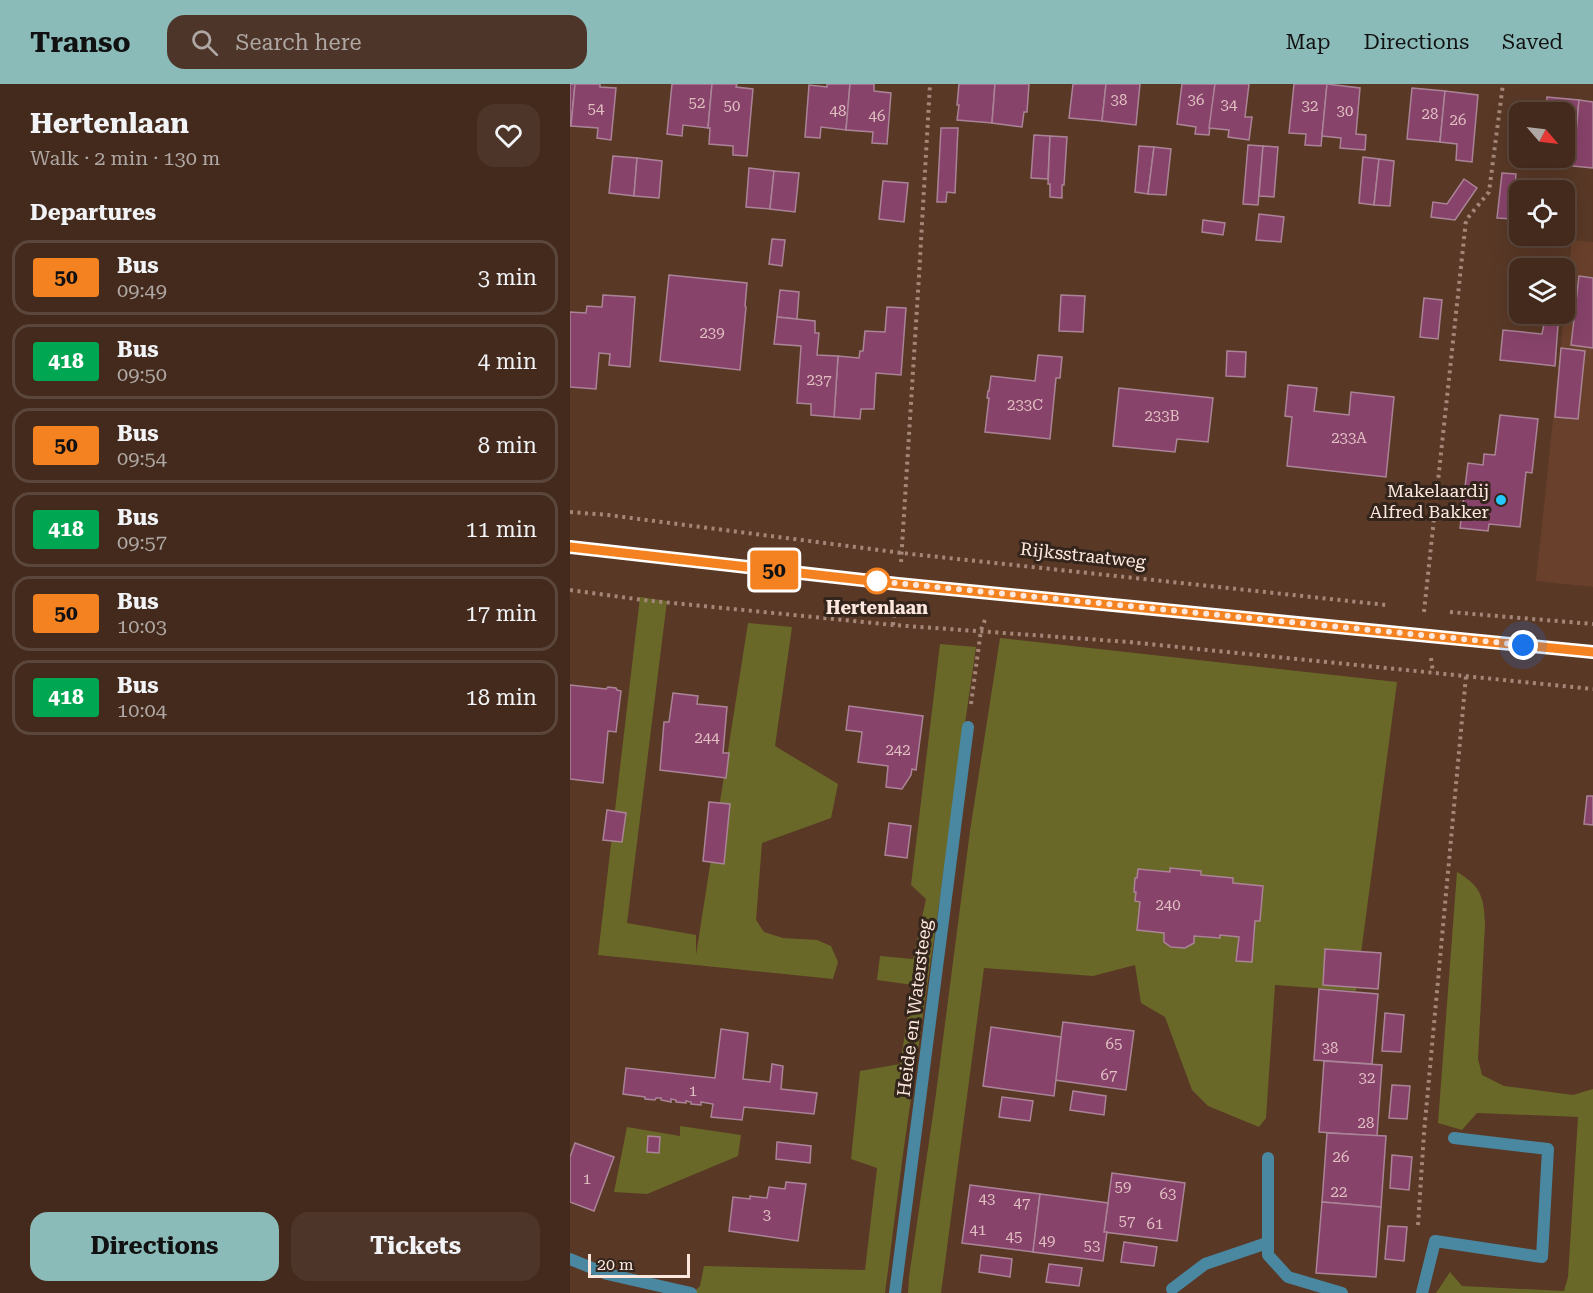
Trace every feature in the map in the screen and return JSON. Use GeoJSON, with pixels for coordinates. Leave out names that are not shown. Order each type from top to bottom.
{"type":"FeatureCollection","features":[{"type":"Feature","properties":{"kind":"main road"},"geometry":{"type":"LineString","coordinates":[[570,547],[898,584],[1593,652]]}},
{"type":"Feature","properties":{"kind":"street","name":"Heide en Watersteeg"},"geometry":{"type":"LineString","coordinates":[[895,1293],[968,727]]}},
{"type":"Feature","properties":{"kind":"street"},"geometry":{"type":"LineString","coordinates":[[1422,1293],[1435,1241],[1542,1257],[1548,1149],[1454,1138]]}},
{"type":"Feature","properties":{"kind":"street"},"geometry":{"type":"LineString","coordinates":[[1268,1158],[1268,1255],[1288,1277],[1342,1293]]}},
{"type":"Feature","properties":{"kind":"street"},"geometry":{"type":"LineString","coordinates":[[1172,1289],[1205,1264],[1267,1243]]}},
{"type":"Feature","properties":{"kind":"street"},"geometry":{"type":"LineString","coordinates":[[570,1259],[607,1274],[691,1293]]}},
{"type":"Feature","properties":{"kind":"path"},"geometry":{"type":"LineString","coordinates":[[893,625],[902,553],[930,84]]}},
{"type":"Feature","properties":{"kind":"path"},"geometry":{"type":"LineString","coordinates":[[1435,610],[1424,609],[1466,220],[1489,192],[1503,84]]}},
{"type":"Feature","properties":{"kind":"path","name":"Rijksstraatweg"},"geometry":{"type":"LineString","coordinates":[[570,512],[902,553],[1390,606]]}},
{"type":"Feature","properties":{"kind":"path"},"geometry":{"type":"LineString","coordinates":[[570,590],[643,600],[893,625],[1129,642],[1593,689]]}},
{"type":"Feature","properties":{"kind":"path"},"geometry":{"type":"LineString","coordinates":[[1446,611],[1593,624]]}},
{"type":"Feature","properties":{"kind":"path"},"geometry":{"type":"LineString","coordinates":[[968,727],[981,630]]}},
{"type":"Feature","properties":{"kind":"path"},"geometry":{"type":"LineString","coordinates":[[1432,1253],[1417,1247],[1424,1133],[1466,676]]}},
{"type":"Feature","properties":{"kind":"shaded area"},"geometry":{"type":"Polygon","coordinates":[[[1575,240],[1593,242],[1593,587],[1536,581],[1563,324],[1575,324],[1575,258],[1570,258],[1571,246],[1575,246],[1575,240]]]}},
{"type":"Feature","properties":{"kind":"shaded area"},"geometry":{"type":"Polygon","coordinates":[[[640,597],[667,601],[627,923],[696,935],[696,955],[748,623],[792,627],[775,746],[838,784],[831,818],[762,843],[756,920],[764,932],[783,938],[817,940],[831,946],[838,962],[833,979],[598,955],[640,597]]]}},
{"type":"Feature","properties":{"kind":"shaded area"},"geometry":{"type":"Polygon","coordinates":[[[1000,638],[1397,682],[1356,991],[1275,985],[1266,1118],[1259,1127],[1208,1106],[1192,1090],[1165,1017],[1141,1003],[1135,965],[1093,976],[984,968],[941,1293],[908,1293],[970,831],[1000,638]]]}},
{"type":"Feature","properties":{"kind":"shaded area"},"geometry":{"type":"Polygon","coordinates":[[[940,644],[976,647],[885,1293],[693,1293],[700,1286],[704,1266],[865,1270],[877,1168],[851,1159],[860,1071],[900,1064],[913,985],[877,980],[880,956],[913,959],[926,899],[911,885],[940,644]]]}},
{"type":"Feature","properties":{"kind":"shaded area"},"geometry":{"type":"Polygon","coordinates":[[[1457,872],[1476,887],[1484,906],[1478,1059],[1482,1075],[1504,1086],[1573,1095],[1593,1089],[1593,1293],[1436,1293],[1450,1272],[1462,1286],[1564,1291],[1568,1277],[1578,1117],[1477,1113],[1462,1130],[1438,1123],[1457,872]]]}},
{"type":"Feature","properties":{"kind":"shaded area"},"geometry":{"type":"Polygon","coordinates":[[[680,1126],[741,1135],[738,1156],[647,1194],[614,1192],[627,1127],[680,1136],[680,1126]]]}},
{"type":"Feature","properties":{"kind":"building"},"geometry":{"type":"Polygon","coordinates":[[[570,84],[575,84],[571,126],[570,126],[570,84]]]}},
{"type":"Feature","properties":{"kind":"building"},"geometry":{"type":"Polygon","coordinates":[[[575,84],[600,84],[600,87],[616,88],[611,140],[597,138],[598,128],[571,126],[575,84]]]}},
{"type":"Feature","properties":{"kind":"building"},"geometry":{"type":"Polygon","coordinates":[[[672,84],[712,84],[708,128],[683,125],[682,136],[667,134],[672,84]]]}},
{"type":"Feature","properties":{"kind":"building"},"geometry":{"type":"Polygon","coordinates":[[[712,84],[737,84],[736,87],[753,89],[747,156],[733,155],[733,146],[709,144],[712,84]]]}},
{"type":"Feature","properties":{"kind":"building"},"geometry":{"type":"Polygon","coordinates":[[[827,84],[850,84],[846,130],[821,127],[820,138],[805,137],[809,85],[827,87],[827,84]]]}},
{"type":"Feature","properties":{"kind":"building"},"geometry":{"type":"Polygon","coordinates":[[[850,84],[874,84],[874,91],[891,93],[887,144],[872,143],[873,132],[846,130],[850,84]]]}},
{"type":"Feature","properties":{"kind":"building"},"geometry":{"type":"Polygon","coordinates":[[[959,84],[995,84],[992,123],[957,120],[959,84]]]}},
{"type":"Feature","properties":{"kind":"building"},"geometry":{"type":"Polygon","coordinates":[[[995,84],[1029,84],[1027,112],[1024,112],[1022,127],[992,123],[995,84]]]}},
{"type":"Feature","properties":{"kind":"building"},"geometry":{"type":"Polygon","coordinates":[[[1073,84],[1106,84],[1102,121],[1069,118],[1073,84]]]}},
{"type":"Feature","properties":{"kind":"building"},"geometry":{"type":"Polygon","coordinates":[[[1106,84],[1140,84],[1136,125],[1102,121],[1106,84]]]}},
{"type":"Feature","properties":{"kind":"building"},"geometry":{"type":"Polygon","coordinates":[[[1182,84],[1215,84],[1209,135],[1195,134],[1196,127],[1177,124],[1182,84]]]}},
{"type":"Feature","properties":{"kind":"building"},"geometry":{"type":"Polygon","coordinates":[[[1215,84],[1249,84],[1245,117],[1252,117],[1249,140],[1228,137],[1229,130],[1209,128],[1215,84]]]}},
{"type":"Feature","properties":{"kind":"building"},"geometry":{"type":"Polygon","coordinates":[[[1294,84],[1327,84],[1321,146],[1305,145],[1306,134],[1289,133],[1294,84]]]}},
{"type":"Feature","properties":{"kind":"building"},"geometry":{"type":"Polygon","coordinates":[[[1327,84],[1360,88],[1356,134],[1366,135],[1365,150],[1340,148],[1341,138],[1322,136],[1327,84]]]}},
{"type":"Feature","properties":{"kind":"building"},"geometry":{"type":"Polygon","coordinates":[[[1412,88],[1445,91],[1440,142],[1407,139],[1412,88]]]}},
{"type":"Feature","properties":{"kind":"building"},"geometry":{"type":"Polygon","coordinates":[[[1445,91],[1478,95],[1472,162],[1456,160],[1457,144],[1440,142],[1445,91]]]}},
{"type":"Feature","properties":{"kind":"building"},"geometry":{"type":"Polygon","coordinates":[[[1547,97],[1579,100],[1575,142],[1575,102],[1547,102],[1547,97]]]}},
{"type":"Feature","properties":{"kind":"building"},"geometry":{"type":"Polygon","coordinates":[[[1579,100],[1593,102],[1593,168],[1575,166],[1579,100]]]}},
{"type":"Feature","properties":{"kind":"building"},"geometry":{"type":"Polygon","coordinates":[[[941,128],[958,128],[955,193],[947,192],[946,202],[937,202],[941,128]]]}},
{"type":"Feature","properties":{"kind":"building"},"geometry":{"type":"Polygon","coordinates":[[[1034,135],[1050,136],[1048,179],[1031,178],[1034,135]]]}},
{"type":"Feature","properties":{"kind":"building"},"geometry":{"type":"Polygon","coordinates":[[[1050,136],[1067,137],[1062,198],[1050,197],[1050,184],[1048,184],[1050,136]]]}},
{"type":"Feature","properties":{"kind":"building"},"geometry":{"type":"Polygon","coordinates":[[[1248,145],[1263,146],[1258,205],[1243,204],[1248,145]]]}},
{"type":"Feature","properties":{"kind":"building"},"geometry":{"type":"Polygon","coordinates":[[[1139,146],[1154,147],[1148,194],[1135,192],[1139,146]]]}},
{"type":"Feature","properties":{"kind":"building"},"geometry":{"type":"Polygon","coordinates":[[[1263,146],[1278,147],[1274,197],[1259,196],[1263,146]]]}},
{"type":"Feature","properties":{"kind":"building"},"geometry":{"type":"Polygon","coordinates":[[[1154,147],[1171,149],[1166,195],[1148,194],[1154,147]]]}},
{"type":"Feature","properties":{"kind":"building"},"geometry":{"type":"Polygon","coordinates":[[[613,156],[637,158],[634,196],[609,193],[613,156]]]}},
{"type":"Feature","properties":{"kind":"building"},"geometry":{"type":"Polygon","coordinates":[[[1363,157],[1379,159],[1374,205],[1359,203],[1363,157]]]}},
{"type":"Feature","properties":{"kind":"building"},"geometry":{"type":"Polygon","coordinates":[[[637,158],[662,161],[659,198],[634,196],[637,158]]]}},
{"type":"Feature","properties":{"kind":"building"},"geometry":{"type":"Polygon","coordinates":[[[1379,159],[1394,161],[1390,206],[1374,205],[1379,159]]]}},
{"type":"Feature","properties":{"kind":"building"},"geometry":{"type":"Polygon","coordinates":[[[749,168],[774,171],[770,209],[746,207],[749,168]]]}},
{"type":"Feature","properties":{"kind":"building"},"geometry":{"type":"Polygon","coordinates":[[[774,171],[799,173],[795,212],[770,209],[774,171]]]}},
{"type":"Feature","properties":{"kind":"building"},"geometry":{"type":"Polygon","coordinates":[[[1502,173],[1516,174],[1515,180],[1509,180],[1509,219],[1497,218],[1502,173]]]}},
{"type":"Feature","properties":{"kind":"building"},"geometry":{"type":"Polygon","coordinates":[[[1464,179],[1477,188],[1455,220],[1431,217],[1433,202],[1447,204],[1464,179]]]}},
{"type":"Feature","properties":{"kind":"building"},"geometry":{"type":"Polygon","coordinates":[[[883,181],[908,183],[904,222],[879,219],[883,181]]]}},
{"type":"Feature","properties":{"kind":"building"},"geometry":{"type":"Polygon","coordinates":[[[1259,214],[1284,217],[1281,242],[1256,240],[1259,214]]]}},
{"type":"Feature","properties":{"kind":"building"},"geometry":{"type":"Polygon","coordinates":[[[1203,220],[1225,223],[1223,235],[1202,232],[1203,220]]]}},
{"type":"Feature","properties":{"kind":"building"},"geometry":{"type":"Polygon","coordinates":[[[772,239],[785,240],[782,266],[769,264],[772,239]]]}},
{"type":"Feature","properties":{"kind":"building"},"geometry":{"type":"Polygon","coordinates":[[[669,275],[747,283],[740,370],[660,361],[669,275]]]}},
{"type":"Feature","properties":{"kind":"building"},"geometry":{"type":"Polygon","coordinates":[[[1579,276],[1593,278],[1593,348],[1571,345],[1579,276]]]}},
{"type":"Feature","properties":{"kind":"building"},"geometry":{"type":"Polygon","coordinates":[[[780,290],[799,292],[797,319],[777,317],[780,290]]]}},
{"type":"Feature","properties":{"kind":"building"},"geometry":{"type":"Polygon","coordinates":[[[603,295],[635,297],[630,367],[609,365],[610,354],[599,353],[596,389],[570,387],[570,312],[586,313],[587,306],[602,307],[603,295]]]}},
{"type":"Feature","properties":{"kind":"building"},"geometry":{"type":"Polygon","coordinates":[[[1061,295],[1085,296],[1083,332],[1059,331],[1061,295]]]}},
{"type":"Feature","properties":{"kind":"building"},"geometry":{"type":"Polygon","coordinates":[[[1424,298],[1442,300],[1438,339],[1420,337],[1424,298]]]}},
{"type":"Feature","properties":{"kind":"building"},"geometry":{"type":"Polygon","coordinates":[[[887,307],[906,308],[901,375],[876,373],[874,409],[861,409],[860,419],[834,417],[838,356],[859,358],[860,351],[863,351],[865,331],[885,332],[887,307]]]}},
{"type":"Feature","properties":{"kind":"building"},"geometry":{"type":"Polygon","coordinates":[[[777,317],[815,321],[815,333],[819,333],[817,355],[838,356],[834,417],[811,415],[811,404],[797,403],[801,346],[774,344],[777,317]]]}},
{"type":"Feature","properties":{"kind":"building"},"geometry":{"type":"Polygon","coordinates":[[[1544,324],[1558,325],[1555,366],[1500,360],[1503,330],[1542,334],[1544,324]]]}},
{"type":"Feature","properties":{"kind":"building"},"geometry":{"type":"Polygon","coordinates":[[[1561,348],[1585,351],[1578,419],[1555,417],[1561,348]]]}},
{"type":"Feature","properties":{"kind":"building"},"geometry":{"type":"Polygon","coordinates":[[[1227,351],[1246,352],[1245,377],[1226,376],[1227,351]]]}},
{"type":"Feature","properties":{"kind":"building"},"geometry":{"type":"Polygon","coordinates":[[[1038,355],[1062,357],[1060,378],[1056,378],[1050,439],[985,432],[991,376],[1035,381],[1038,355]]]}},
{"type":"Feature","properties":{"kind":"building"},"geometry":{"type":"Polygon","coordinates":[[[1288,385],[1317,388],[1314,411],[1349,415],[1351,392],[1394,397],[1386,477],[1287,466],[1292,417],[1285,416],[1288,385]]]}},
{"type":"Feature","properties":{"kind":"building"},"geometry":{"type":"Polygon","coordinates":[[[1119,388],[1213,398],[1208,442],[1177,439],[1175,452],[1113,446],[1119,388]]]}},
{"type":"Feature","properties":{"kind":"building"},"geometry":{"type":"Polygon","coordinates":[[[1500,415],[1538,419],[1532,473],[1526,472],[1520,527],[1489,524],[1488,531],[1460,528],[1468,463],[1483,465],[1484,454],[1495,455],[1500,415]]]}},
{"type":"Feature","properties":{"kind":"building"},"geometry":{"type":"Polygon","coordinates":[[[570,685],[606,689],[608,687],[621,691],[616,732],[608,731],[603,783],[570,779],[570,685]]]}},
{"type":"Feature","properties":{"kind":"building"},"geometry":{"type":"Polygon","coordinates":[[[673,693],[698,696],[697,704],[727,707],[723,753],[729,753],[726,778],[660,770],[664,722],[669,722],[673,693]]]}},
{"type":"Feature","properties":{"kind":"building"},"geometry":{"type":"Polygon","coordinates":[[[849,706],[923,716],[916,770],[912,769],[902,789],[886,787],[888,766],[858,762],[862,732],[846,730],[849,706]]]}},
{"type":"Feature","properties":{"kind":"building"},"geometry":{"type":"Polygon","coordinates":[[[1587,796],[1593,796],[1593,825],[1584,824],[1587,796]]]}},
{"type":"Feature","properties":{"kind":"building"},"geometry":{"type":"Polygon","coordinates":[[[709,802],[730,804],[724,864],[703,861],[709,802]]]}},
{"type":"Feature","properties":{"kind":"building"},"geometry":{"type":"Polygon","coordinates":[[[607,810],[626,813],[622,842],[603,840],[607,810]]]}},
{"type":"Feature","properties":{"kind":"building"},"geometry":{"type":"Polygon","coordinates":[[[889,823],[911,826],[907,858],[885,855],[889,823]]]}},
{"type":"Feature","properties":{"kind":"building"},"geometry":{"type":"Polygon","coordinates":[[[1170,868],[1201,871],[1201,875],[1233,878],[1233,883],[1263,886],[1260,921],[1255,921],[1252,962],[1236,961],[1239,937],[1194,936],[1194,943],[1185,948],[1171,947],[1164,942],[1164,933],[1137,930],[1140,902],[1135,901],[1136,892],[1134,892],[1138,869],[1170,872],[1170,868]]]}},
{"type":"Feature","properties":{"kind":"building"},"geometry":{"type":"Polygon","coordinates":[[[1325,949],[1381,953],[1378,989],[1323,985],[1325,949]]]}},
{"type":"Feature","properties":{"kind":"building"},"geometry":{"type":"Polygon","coordinates":[[[1319,989],[1378,994],[1372,1064],[1314,1060],[1319,989]]]}},
{"type":"Feature","properties":{"kind":"building"},"geometry":{"type":"Polygon","coordinates":[[[1385,1013],[1404,1015],[1401,1052],[1382,1051],[1385,1013]]]}},
{"type":"Feature","properties":{"kind":"building"},"geometry":{"type":"Polygon","coordinates":[[[1063,1022],[1134,1031],[1126,1090],[1055,1080],[1063,1022]]]}},
{"type":"Feature","properties":{"kind":"building"},"geometry":{"type":"Polygon","coordinates":[[[991,1027],[1061,1037],[1054,1096],[983,1086],[991,1027]]]}},
{"type":"Feature","properties":{"kind":"building"},"geometry":{"type":"Polygon","coordinates":[[[721,1029],[748,1033],[743,1079],[770,1082],[772,1064],[783,1066],[781,1089],[817,1093],[814,1114],[744,1107],[742,1120],[711,1117],[713,1104],[701,1102],[701,1105],[691,1104],[691,1102],[676,1102],[671,1099],[671,1102],[661,1100],[661,1098],[645,1099],[645,1097],[623,1094],[626,1068],[715,1078],[721,1029]]]}},
{"type":"Feature","properties":{"kind":"building"},"geometry":{"type":"Polygon","coordinates":[[[1324,1061],[1382,1065],[1377,1136],[1319,1132],[1324,1061]]]}},
{"type":"Feature","properties":{"kind":"building"},"geometry":{"type":"Polygon","coordinates":[[[1392,1085],[1410,1086],[1407,1119],[1389,1118],[1392,1085]]]}},
{"type":"Feature","properties":{"kind":"building"},"geometry":{"type":"Polygon","coordinates":[[[1073,1091],[1106,1096],[1104,1115],[1070,1110],[1073,1091]]]}},
{"type":"Feature","properties":{"kind":"building"},"geometry":{"type":"Polygon","coordinates":[[[1002,1097],[1033,1101],[1030,1121],[999,1117],[1002,1097]]]}},
{"type":"Feature","properties":{"kind":"building"},"geometry":{"type":"Polygon","coordinates":[[[1327,1133],[1386,1136],[1381,1207],[1322,1202],[1327,1133]]]}},
{"type":"Feature","properties":{"kind":"building"},"geometry":{"type":"Polygon","coordinates":[[[648,1136],[660,1137],[659,1153],[647,1152],[648,1136]]]}},
{"type":"Feature","properties":{"kind":"building"},"geometry":{"type":"Polygon","coordinates":[[[777,1142],[811,1146],[810,1163],[776,1159],[777,1142]]]}},
{"type":"Feature","properties":{"kind":"building"},"geometry":{"type":"Polygon","coordinates":[[[575,1143],[614,1157],[594,1211],[570,1202],[570,1157],[575,1143]]]}},
{"type":"Feature","properties":{"kind":"building"},"geometry":{"type":"Polygon","coordinates":[[[1392,1155],[1412,1157],[1409,1190],[1390,1188],[1392,1155]]]}},
{"type":"Feature","properties":{"kind":"building"},"geometry":{"type":"Polygon","coordinates":[[[1112,1173],[1185,1183],[1177,1241],[1104,1232],[1112,1173]]]}},
{"type":"Feature","properties":{"kind":"building"},"geometry":{"type":"Polygon","coordinates":[[[786,1182],[806,1184],[798,1241],[729,1231],[733,1197],[767,1198],[769,1187],[785,1189],[786,1182]]]}},
{"type":"Feature","properties":{"kind":"building"},"geometry":{"type":"Polygon","coordinates":[[[970,1185],[1040,1194],[1033,1252],[962,1243],[970,1185]]]}},
{"type":"Feature","properties":{"kind":"building"},"geometry":{"type":"Polygon","coordinates":[[[1040,1194],[1108,1203],[1103,1261],[1033,1252],[1040,1194]]]}},
{"type":"Feature","properties":{"kind":"building"},"geometry":{"type":"Polygon","coordinates":[[[1322,1202],[1381,1207],[1376,1277],[1316,1273],[1322,1202]]]}},
{"type":"Feature","properties":{"kind":"building"},"geometry":{"type":"Polygon","coordinates":[[[1388,1226],[1407,1227],[1404,1261],[1385,1259],[1388,1226]]]}},
{"type":"Feature","properties":{"kind":"building"},"geometry":{"type":"Polygon","coordinates":[[[1124,1242],[1157,1247],[1154,1266],[1121,1262],[1124,1242]]]}},
{"type":"Feature","properties":{"kind":"building"},"geometry":{"type":"Polygon","coordinates":[[[981,1255],[1012,1259],[1010,1277],[979,1272],[981,1255]]]}},
{"type":"Feature","properties":{"kind":"building"},"geometry":{"type":"Polygon","coordinates":[[[1049,1264],[1082,1268],[1079,1286],[1046,1282],[1049,1264]]]}},
{"type":"Feature","properties":{"kind":"bus line","name":"50"},"geometry":{"type":"LineString","coordinates":[[570,547],[898,584],[1593,652]]}},
{"type":"Feature","properties":{"kind":"place","name":"Makelaardij Alfred Bakker"},"geometry":{"type":"Point","coordinates":[1501,500]}},
{"type":"Feature","properties":{"kind":"place","name":"Hertenlaan"},"geometry":{"type":"Point","coordinates":[877,581]}},
{"type":"Feature","properties":{"kind":"route"},"geometry":{"type":"LineString","coordinates":[[877,581],[875,581],[1523,645]]}}]}
